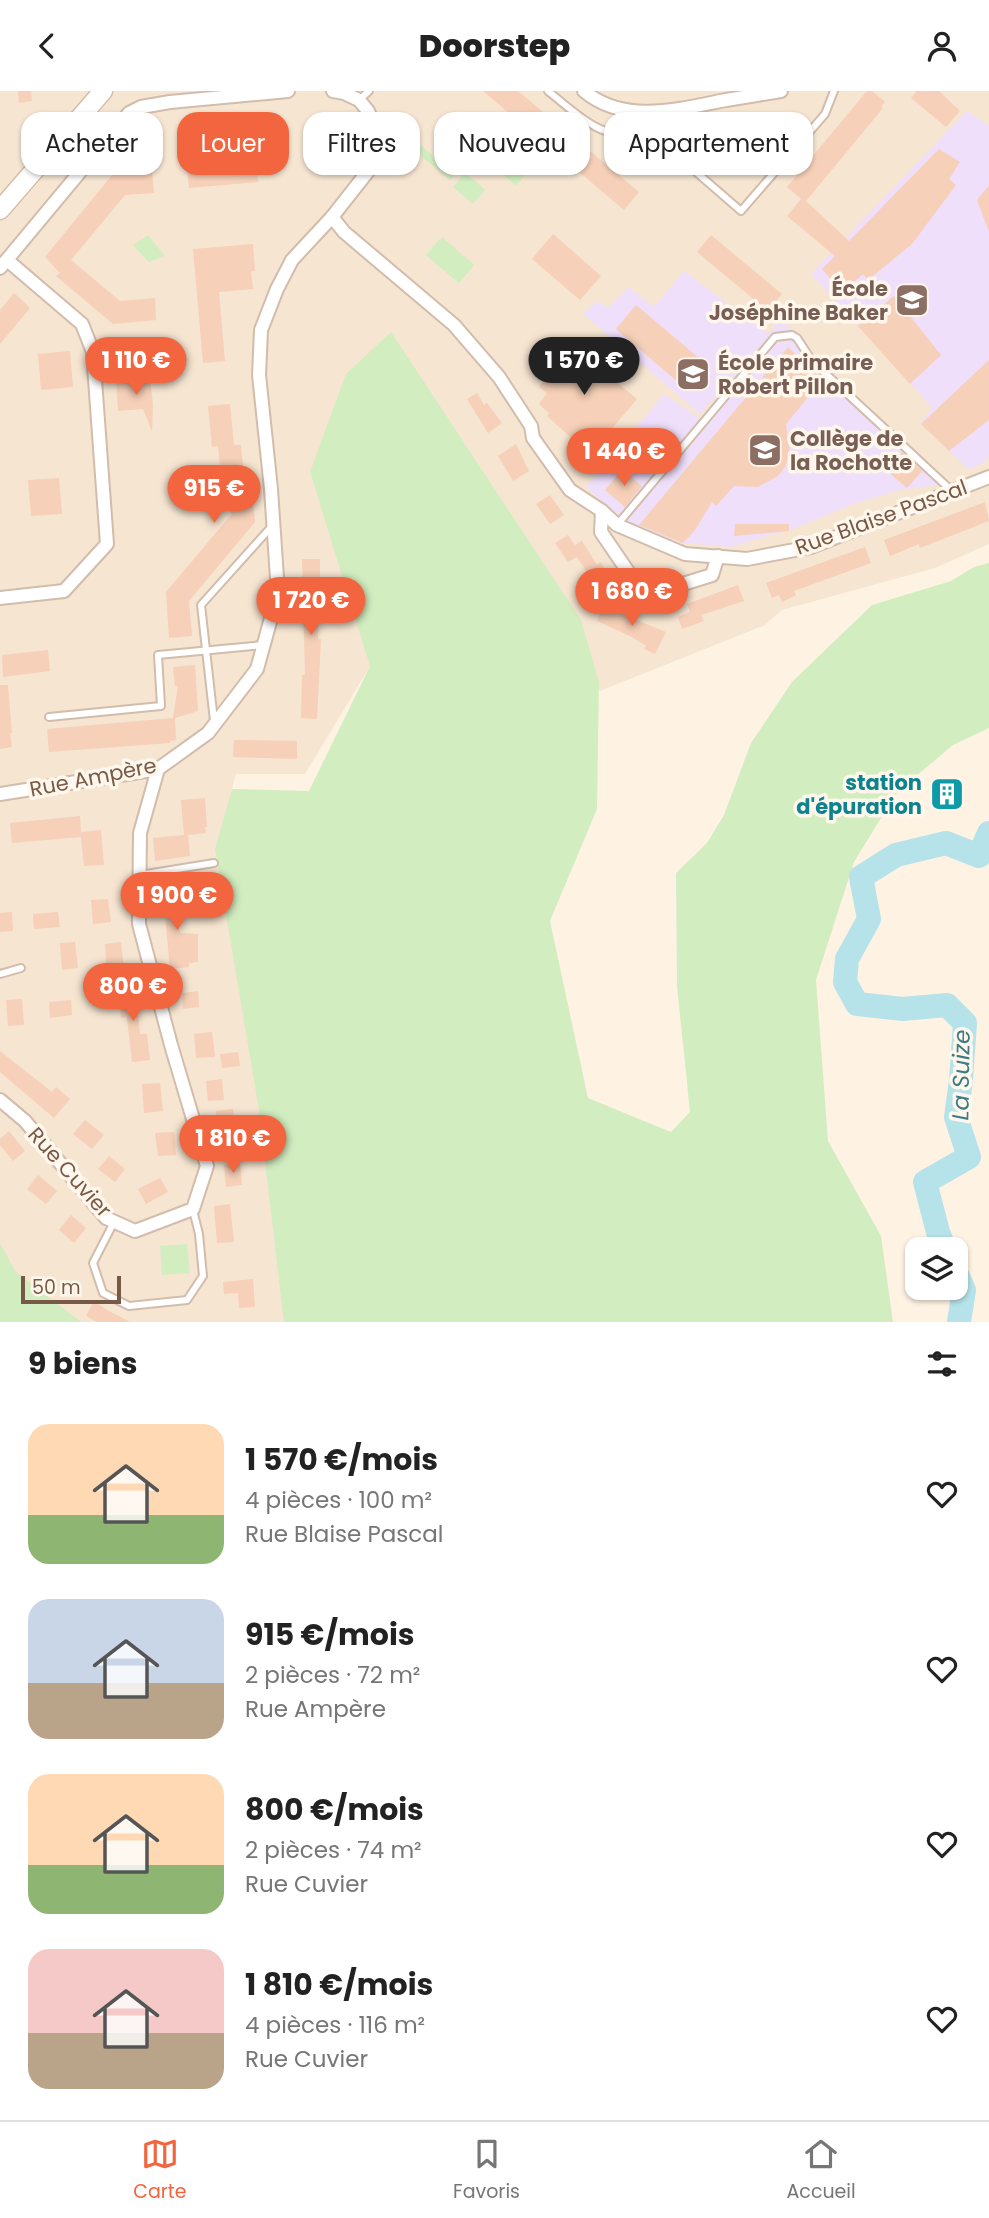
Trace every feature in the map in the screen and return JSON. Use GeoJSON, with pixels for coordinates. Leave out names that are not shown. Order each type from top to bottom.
{"type":"FeatureCollection","features":[{"type":"Feature","properties":{"kind":"street"},"geometry":{"type":"LineString","coordinates":[[0,210],[103,91]]}},
{"type":"Feature","properties":{"kind":"street"},"geometry":{"type":"LineString","coordinates":[[0,598],[64,591],[107,544],[93,352],[82,324],[4,264],[129,113],[141,107],[170,102],[229,94],[288,91]]}},
{"type":"Feature","properties":{"kind":"street","name":"Rue Ampère"},"geometry":{"type":"LineString","coordinates":[[0,794],[158,769],[208,733],[257,669],[278,593],[259,375],[261,330],[292,260],[332,217],[369,170],[379,143],[364,95],[333,91]]}},
{"type":"Feature","properties":{"kind":"street"},"geometry":{"type":"LineString","coordinates":[[584,91],[594,99],[621,109],[649,113],[781,91]]}},
{"type":"Feature","properties":{"kind":"street","name":"Rue Blaise Pascal"},"geometry":{"type":"LineString","coordinates":[[332,217],[344,232],[454,325],[499,377],[531,426],[533,438],[570,490],[602,511],[617,525],[685,554],[747,559],[811,547],[989,477]]}},
{"type":"Feature","properties":{"kind":"street"},"geometry":{"type":"LineString","coordinates":[[602,511],[601,532],[633,579],[667,589],[694,582],[712,575],[718,556]]}},
{"type":"Feature","properties":{"kind":"street"},"geometry":{"type":"LineString","coordinates":[[158,769],[140,833],[139,925],[207,1166],[193,1209]]}},
{"type":"Feature","properties":{"kind":"street","name":"Rue Cuvier"},"geometry":{"type":"LineString","coordinates":[[0,1100],[25,1121],[106,1218],[135,1231],[193,1209]]}},
{"type":"Feature","properties":{"kind":"lane"},"geometry":{"type":"LineString","coordinates":[[548,91],[595,127],[604,130]]}},
{"type":"Feature","properties":{"kind":"lane"},"geometry":{"type":"LineString","coordinates":[[813,128],[825,114],[834,91]]}},
{"type":"Feature","properties":{"kind":"lane"},"geometry":{"type":"LineString","coordinates":[[699,175],[741,211],[772,175]]}},
{"type":"Feature","properties":{"kind":"lane"},"geometry":{"type":"LineString","coordinates":[[617,525],[775,337],[784,335],[797,338],[812,361],[953,492]]}},
{"type":"Feature","properties":{"kind":"lane"},"geometry":{"type":"LineString","coordinates":[[214,725],[201,604],[274,524]]}},
{"type":"Feature","properties":{"kind":"lane"},"geometry":{"type":"LineString","coordinates":[[49,717],[161,706],[158,655],[263,645]]}},
{"type":"Feature","properties":{"kind":"lane"},"geometry":{"type":"LineString","coordinates":[[140,875],[214,863]]}},
{"type":"Feature","properties":{"kind":"lane"},"geometry":{"type":"LineString","coordinates":[[0,974],[21,968]]}},
{"type":"Feature","properties":{"kind":"lane"},"geometry":{"type":"LineString","coordinates":[[114,1222],[93,1263],[103,1293],[129,1306],[187,1300],[203,1276],[199,1234],[193,1209]]}},
{"type":"Feature","properties":{"kind":"shaded area"},"geometry":{"type":"Polygon","coordinates":[[[0,91],[989,91],[989,544],[935,568],[782,610],[765,625],[600,691],[388,368],[310,473],[372,663],[305,774],[236,774],[218,841],[299,1322],[25,1322],[0,1286],[0,91]]]}},
{"type":"Feature","properties":{"kind":"shaded area","name":"École Joséphine Baker"},"geometry":{"type":"Polygon","coordinates":[[[967,111],[989,126],[989,456],[969,470],[921,424],[932,407],[811,274],[967,111]]]}},
{"type":"Feature","properties":{"kind":"shaded area","name":"Collège de la Rochotte"},"geometry":{"type":"Polygon","coordinates":[[[684,271],[768,334],[780,320],[806,341],[813,358],[949,483],[900,490],[853,504],[796,528],[730,547],[683,543],[669,539],[631,523],[602,502],[586,487],[664,394],[700,418],[765,338],[700,414],[583,314],[596,301],[608,308],[629,287],[654,307],[684,271]]]}},
{"type":"Feature","properties":{"kind":"green space"},"geometry":{"type":"Polygon","coordinates":[[[420,145],[434,156],[434,167],[420,155],[420,145]]]}},
{"type":"Feature","properties":{"kind":"green space"},"geometry":{"type":"Polygon","coordinates":[[[463,175],[468,175],[485,190],[473,204],[453,187],[463,175]]]}},
{"type":"Feature","properties":{"kind":"green space"},"geometry":{"type":"Polygon","coordinates":[[[504,175],[525,175],[516,186],[504,175]]]}},
{"type":"Feature","properties":{"kind":"green space"},"geometry":{"type":"Polygon","coordinates":[[[148,235],[165,256],[149,262],[133,245],[148,235]]]}},
{"type":"Feature","properties":{"kind":"green space"},"geometry":{"type":"Polygon","coordinates":[[[442,237],[474,265],[459,283],[426,255],[442,237]]]}},
{"type":"Feature","properties":{"kind":"green space"},"geometry":{"type":"Polygon","coordinates":[[[391,332],[581,620],[599,682],[597,809],[550,921],[588,1098],[671,1132],[690,1112],[677,986],[676,873],[707,843],[724,815],[751,743],[792,682],[872,605],[951,581],[974,567],[989,563],[989,728],[953,745],[897,792],[854,862],[816,980],[828,1141],[881,1236],[893,1322],[284,1322],[259,1110],[215,849],[232,789],[309,791],[370,666],[310,472],[346,374],[391,332]]]}},
{"type":"Feature","properties":{"kind":"green space"},"geometry":{"type":"Polygon","coordinates":[[[0,1244],[16,1272],[81,1322],[0,1322],[0,1244]]]}},
{"type":"Feature","properties":{"kind":"green space"},"geometry":{"type":"Polygon","coordinates":[[[187,1244],[190,1273],[162,1275],[160,1246],[187,1244]]]}},
{"type":"Feature","properties":{"kind":"building"},"geometry":{"type":"Polygon","coordinates":[[[18,91],[31,91],[32,101],[19,103],[18,91]]]}},
{"type":"Feature","properties":{"kind":"building"},"geometry":{"type":"Polygon","coordinates":[[[483,91],[518,91],[543,112],[508,112],[483,91]]]}},
{"type":"Feature","properties":{"kind":"building"},"geometry":{"type":"Polygon","coordinates":[[[867,91],[872,91],[885,102],[881,107],[883,108],[806,201],[849,241],[939,149],[960,162],[949,179],[956,185],[912,244],[868,280],[863,274],[842,292],[822,269],[835,256],[787,216],[801,199],[787,187],[797,175],[813,175],[813,156],[867,91]]]}},
{"type":"Feature","properties":{"kind":"building"},"geometry":{"type":"Polygon","coordinates":[[[917,91],[939,91],[960,111],[946,127],[911,98],[917,91]]]}},
{"type":"Feature","properties":{"kind":"building"},"geometry":{"type":"Polygon","coordinates":[[[590,151],[604,163],[604,175],[619,175],[639,192],[624,210],[583,175],[590,175],[590,151]]]}},
{"type":"Feature","properties":{"kind":"building"},"geometry":{"type":"Polygon","coordinates":[[[112,175],[152,175],[154,193],[125,195],[71,260],[120,301],[155,298],[156,320],[113,324],[56,276],[60,273],[45,257],[112,175]]]}},
{"type":"Feature","properties":{"kind":"building"},"geometry":{"type":"Polygon","coordinates":[[[188,175],[257,175],[258,182],[189,188],[188,175]]]}},
{"type":"Feature","properties":{"kind":"building"},"geometry":{"type":"Polygon","coordinates":[[[989,185],[989,229],[988,229],[977,200],[989,185]]]}},
{"type":"Feature","properties":{"kind":"building"},"geometry":{"type":"Polygon","coordinates":[[[553,234],[601,276],[580,300],[532,259],[553,234]]]}},
{"type":"Feature","properties":{"kind":"building"},"geometry":{"type":"Polygon","coordinates":[[[711,235],[782,294],[768,311],[697,252],[711,235]]]}},
{"type":"Feature","properties":{"kind":"building"},"geometry":{"type":"Polygon","coordinates":[[[253,244],[253,289],[219,292],[225,361],[203,363],[193,249],[253,244]]]}},
{"type":"Feature","properties":{"kind":"building"},"geometry":{"type":"Polygon","coordinates":[[[14,293],[30,308],[0,344],[0,310],[14,293]]]}},
{"type":"Feature","properties":{"kind":"building"},"geometry":{"type":"Polygon","coordinates":[[[894,296],[941,355],[910,384],[858,326],[894,296]]]}},
{"type":"Feature","properties":{"kind":"building"},"geometry":{"type":"Polygon","coordinates":[[[636,305],[706,364],[685,388],[616,329],[636,305]]]}},
{"type":"Feature","properties":{"kind":"building"},"geometry":{"type":"Polygon","coordinates":[[[573,346],[637,399],[602,440],[589,429],[577,443],[547,416],[549,413],[539,404],[547,393],[539,387],[573,346]]]}},
{"type":"Feature","properties":{"kind":"building"},"geometry":{"type":"Polygon","coordinates":[[[788,347],[823,379],[786,424],[790,453],[778,476],[758,487],[734,486],[716,506],[712,502],[695,530],[683,543],[639,525],[788,347]]]}},
{"type":"Feature","properties":{"kind":"building"},"geometry":{"type":"Polygon","coordinates":[[[70,351],[73,387],[41,390],[38,354],[70,351]]]}},
{"type":"Feature","properties":{"kind":"building"},"geometry":{"type":"Polygon","coordinates":[[[989,360],[989,420],[949,451],[921,424],[989,360]]]}},
{"type":"Feature","properties":{"kind":"building"},"geometry":{"type":"Polygon","coordinates":[[[150,378],[152,431],[143,409],[118,411],[116,381],[150,378]]]}},
{"type":"Feature","properties":{"kind":"building"},"geometry":{"type":"Polygon","coordinates":[[[477,393],[484,405],[487,403],[502,423],[488,433],[467,399],[477,393]]]}},
{"type":"Feature","properties":{"kind":"building"},"geometry":{"type":"Polygon","coordinates":[[[230,404],[234,445],[241,445],[245,485],[251,485],[255,522],[189,601],[192,636],[169,638],[166,592],[231,515],[229,487],[222,487],[218,446],[212,447],[208,406],[230,404]]]}},
{"type":"Feature","properties":{"kind":"building"},"geometry":{"type":"Polygon","coordinates":[[[516,444],[529,471],[513,481],[498,456],[516,444]]]}},
{"type":"Feature","properties":{"kind":"building"},"geometry":{"type":"Polygon","coordinates":[[[902,452],[922,471],[907,488],[887,471],[902,452]]]}},
{"type":"Feature","properties":{"kind":"building"},"geometry":{"type":"Polygon","coordinates":[[[622,470],[642,486],[625,507],[605,490],[622,470]]]}},
{"type":"Feature","properties":{"kind":"building"},"geometry":{"type":"Polygon","coordinates":[[[59,478],[62,514],[31,516],[28,480],[59,478]]]}},
{"type":"Feature","properties":{"kind":"building"},"geometry":{"type":"Polygon","coordinates":[[[550,495],[564,515],[550,524],[536,504],[550,495]]]}},
{"type":"Feature","properties":{"kind":"building"},"geometry":{"type":"Polygon","coordinates":[[[985,502],[989,521],[920,548],[919,544],[890,556],[884,540],[985,502]]]}},
{"type":"Feature","properties":{"kind":"building"},"geometry":{"type":"Polygon","coordinates":[[[735,524],[789,524],[789,531],[734,536],[735,524]]]}},
{"type":"Feature","properties":{"kind":"building"},"geometry":{"type":"Polygon","coordinates":[[[568,535],[575,545],[582,541],[597,565],[600,562],[612,579],[598,589],[577,557],[568,562],[555,543],[568,535]]]}},
{"type":"Feature","properties":{"kind":"building"},"geometry":{"type":"Polygon","coordinates":[[[865,547],[871,563],[794,591],[796,595],[782,602],[779,595],[772,598],[766,583],[865,547]]]}},
{"type":"Feature","properties":{"kind":"building"},"geometry":{"type":"Polygon","coordinates":[[[302,559],[320,559],[320,601],[324,601],[324,613],[318,613],[318,639],[321,639],[317,719],[301,718],[302,675],[305,675],[302,559]]]}},
{"type":"Feature","properties":{"kind":"building"},"geometry":{"type":"Polygon","coordinates":[[[738,585],[744,601],[701,615],[704,621],[682,629],[678,617],[690,612],[687,604],[738,585]]]}},
{"type":"Feature","properties":{"kind":"building"},"geometry":{"type":"Polygon","coordinates":[[[604,604],[666,632],[655,654],[644,649],[646,646],[632,637],[597,621],[604,604]]]}},
{"type":"Feature","properties":{"kind":"building"},"geometry":{"type":"Polygon","coordinates":[[[48,650],[50,671],[3,677],[2,655],[48,650]]]}},
{"type":"Feature","properties":{"kind":"building"},"geometry":{"type":"Polygon","coordinates":[[[195,665],[198,711],[175,718],[176,740],[170,743],[49,752],[47,729],[173,718],[178,686],[175,686],[173,667],[195,665]]]}},
{"type":"Feature","properties":{"kind":"building"},"geometry":{"type":"Polygon","coordinates":[[[0,685],[8,685],[12,747],[0,749],[0,685]]]}},
{"type":"Feature","properties":{"kind":"building"},"geometry":{"type":"Polygon","coordinates":[[[234,740],[297,741],[297,759],[233,757],[234,740]]]}},
{"type":"Feature","properties":{"kind":"building"},"geometry":{"type":"Polygon","coordinates":[[[205,798],[206,833],[188,835],[190,856],[155,861],[153,838],[184,835],[181,800],[205,798]]]}},
{"type":"Feature","properties":{"kind":"building"},"geometry":{"type":"Polygon","coordinates":[[[80,816],[81,832],[101,830],[104,865],[84,866],[81,837],[12,843],[10,823],[80,816]]]}},
{"type":"Feature","properties":{"kind":"building"},"geometry":{"type":"Polygon","coordinates":[[[181,890],[183,906],[177,910],[180,933],[198,934],[198,962],[189,963],[189,967],[170,969],[165,915],[160,916],[157,892],[181,890]]]}},
{"type":"Feature","properties":{"kind":"building"},"geometry":{"type":"Polygon","coordinates":[[[108,899],[111,922],[93,924],[91,900],[108,899]]]}},
{"type":"Feature","properties":{"kind":"building"},"geometry":{"type":"Polygon","coordinates":[[[12,912],[13,931],[0,932],[0,913],[12,912]]]}},
{"type":"Feature","properties":{"kind":"building"},"geometry":{"type":"Polygon","coordinates":[[[58,912],[60,927],[34,929],[33,914],[58,912]]]}},
{"type":"Feature","properties":{"kind":"building"},"geometry":{"type":"Polygon","coordinates":[[[75,942],[78,968],[62,970],[60,943],[75,942]]]}},
{"type":"Feature","properties":{"kind":"building"},"geometry":{"type":"Polygon","coordinates":[[[121,942],[124,969],[107,971],[105,944],[121,942]]]}},
{"type":"Feature","properties":{"kind":"building"},"geometry":{"type":"Polygon","coordinates":[[[133,983],[140,1034],[147,1034],[150,1060],[132,1062],[127,1017],[121,1018],[118,985],[133,983]]]}},
{"type":"Feature","properties":{"kind":"building"},"geometry":{"type":"Polygon","coordinates":[[[198,991],[199,1007],[183,1009],[182,993],[198,991]]]}},
{"type":"Feature","properties":{"kind":"building"},"geometry":{"type":"Polygon","coordinates":[[[22,999],[24,1025],[8,1026],[6,1000],[22,999]]]}},
{"type":"Feature","properties":{"kind":"building"},"geometry":{"type":"Polygon","coordinates":[[[71,1000],[72,1015],[50,1018],[49,1002],[71,1000]]]}},
{"type":"Feature","properties":{"kind":"building"},"geometry":{"type":"Polygon","coordinates":[[[212,1032],[215,1057],[196,1058],[194,1034],[212,1032]]]}},
{"type":"Feature","properties":{"kind":"building"},"geometry":{"type":"Polygon","coordinates":[[[0,1051],[52,1092],[56,1087],[70,1099],[54,1118],[0,1072],[0,1051]]]}},
{"type":"Feature","properties":{"kind":"building"},"geometry":{"type":"Polygon","coordinates":[[[238,1052],[240,1066],[222,1068],[220,1054],[238,1052]]]}},
{"type":"Feature","properties":{"kind":"building"},"geometry":{"type":"Polygon","coordinates":[[[222,1079],[224,1100],[208,1101],[206,1081],[222,1079]]]}},
{"type":"Feature","properties":{"kind":"building"},"geometry":{"type":"Polygon","coordinates":[[[160,1083],[163,1111],[144,1113],[142,1084],[160,1083]]]}},
{"type":"Feature","properties":{"kind":"building"},"geometry":{"type":"Polygon","coordinates":[[[233,1109],[237,1142],[219,1144],[216,1111],[233,1109]]]}},
{"type":"Feature","properties":{"kind":"building"},"geometry":{"type":"Polygon","coordinates":[[[85,1120],[104,1135],[92,1149],[73,1134],[85,1120]]]}},
{"type":"Feature","properties":{"kind":"building"},"geometry":{"type":"Polygon","coordinates":[[[9,1131],[25,1151],[13,1161],[0,1145],[0,1139],[9,1131]]]}},
{"type":"Feature","properties":{"kind":"building"},"geometry":{"type":"Polygon","coordinates":[[[174,1132],[176,1155],[158,1156],[155,1133],[174,1132]]]}},
{"type":"Feature","properties":{"kind":"building"},"geometry":{"type":"Polygon","coordinates":[[[109,1156],[125,1169],[115,1182],[98,1169],[109,1156]]]}},
{"type":"Feature","properties":{"kind":"building"},"geometry":{"type":"Polygon","coordinates":[[[240,1164],[242,1185],[226,1187],[224,1165],[240,1164]]]}},
{"type":"Feature","properties":{"kind":"building"},"geometry":{"type":"Polygon","coordinates":[[[38,1175],[57,1191],[46,1204],[27,1189],[38,1175]]]}},
{"type":"Feature","properties":{"kind":"building"},"geometry":{"type":"Polygon","coordinates":[[[160,1178],[168,1192],[146,1204],[138,1189],[160,1178]]]}},
{"type":"Feature","properties":{"kind":"building"},"geometry":{"type":"Polygon","coordinates":[[[230,1204],[234,1242],[217,1243],[214,1206],[230,1204]]]}},
{"type":"Feature","properties":{"kind":"building"},"geometry":{"type":"Polygon","coordinates":[[[71,1215],[86,1228],[74,1243],[59,1230],[71,1215]]]}},
{"type":"Feature","properties":{"kind":"building"},"geometry":{"type":"Polygon","coordinates":[[[253,1279],[255,1307],[239,1308],[238,1293],[224,1294],[223,1282],[253,1279]]]}},
{"type":"Feature","properties":{"kind":"building"},"geometry":{"type":"Polygon","coordinates":[[[94,1301],[130,1322],[97,1322],[86,1316],[94,1301]]]}},
{"type":"Feature","properties":{"kind":"waterway","name":"La Suize"},"geometry":{"type":"LineString","coordinates":[[940,1237],[925,1182],[969,1157],[956,1117],[965,1023],[947,1005],[903,1009],[857,1004],[845,982],[847,959],[869,919],[861,877],[896,855],[946,843],[979,856],[989,833]]}},
{"type":"Feature","properties":{"kind":"waterway","name":"La Suize"},"geometry":{"type":"LineString","coordinates":[[959,1322],[962,1300]]}},
{"type":"Feature","properties":{"kind":"place","name":"École Joséphine Baker"},"geometry":{"type":"Point","coordinates":[912,300]}},
{"type":"Feature","properties":{"kind":"place","name":"École primaire Robert Pillon"},"geometry":{"type":"Point","coordinates":[693,374]}},
{"type":"Feature","properties":{"kind":"place","name":"Collège de la Rochotte"},"geometry":{"type":"Point","coordinates":[765,450]}},
{"type":"Feature","properties":{"kind":"place","name":"station d'épuration"},"geometry":{"type":"Point","coordinates":[947,794]}}]}
